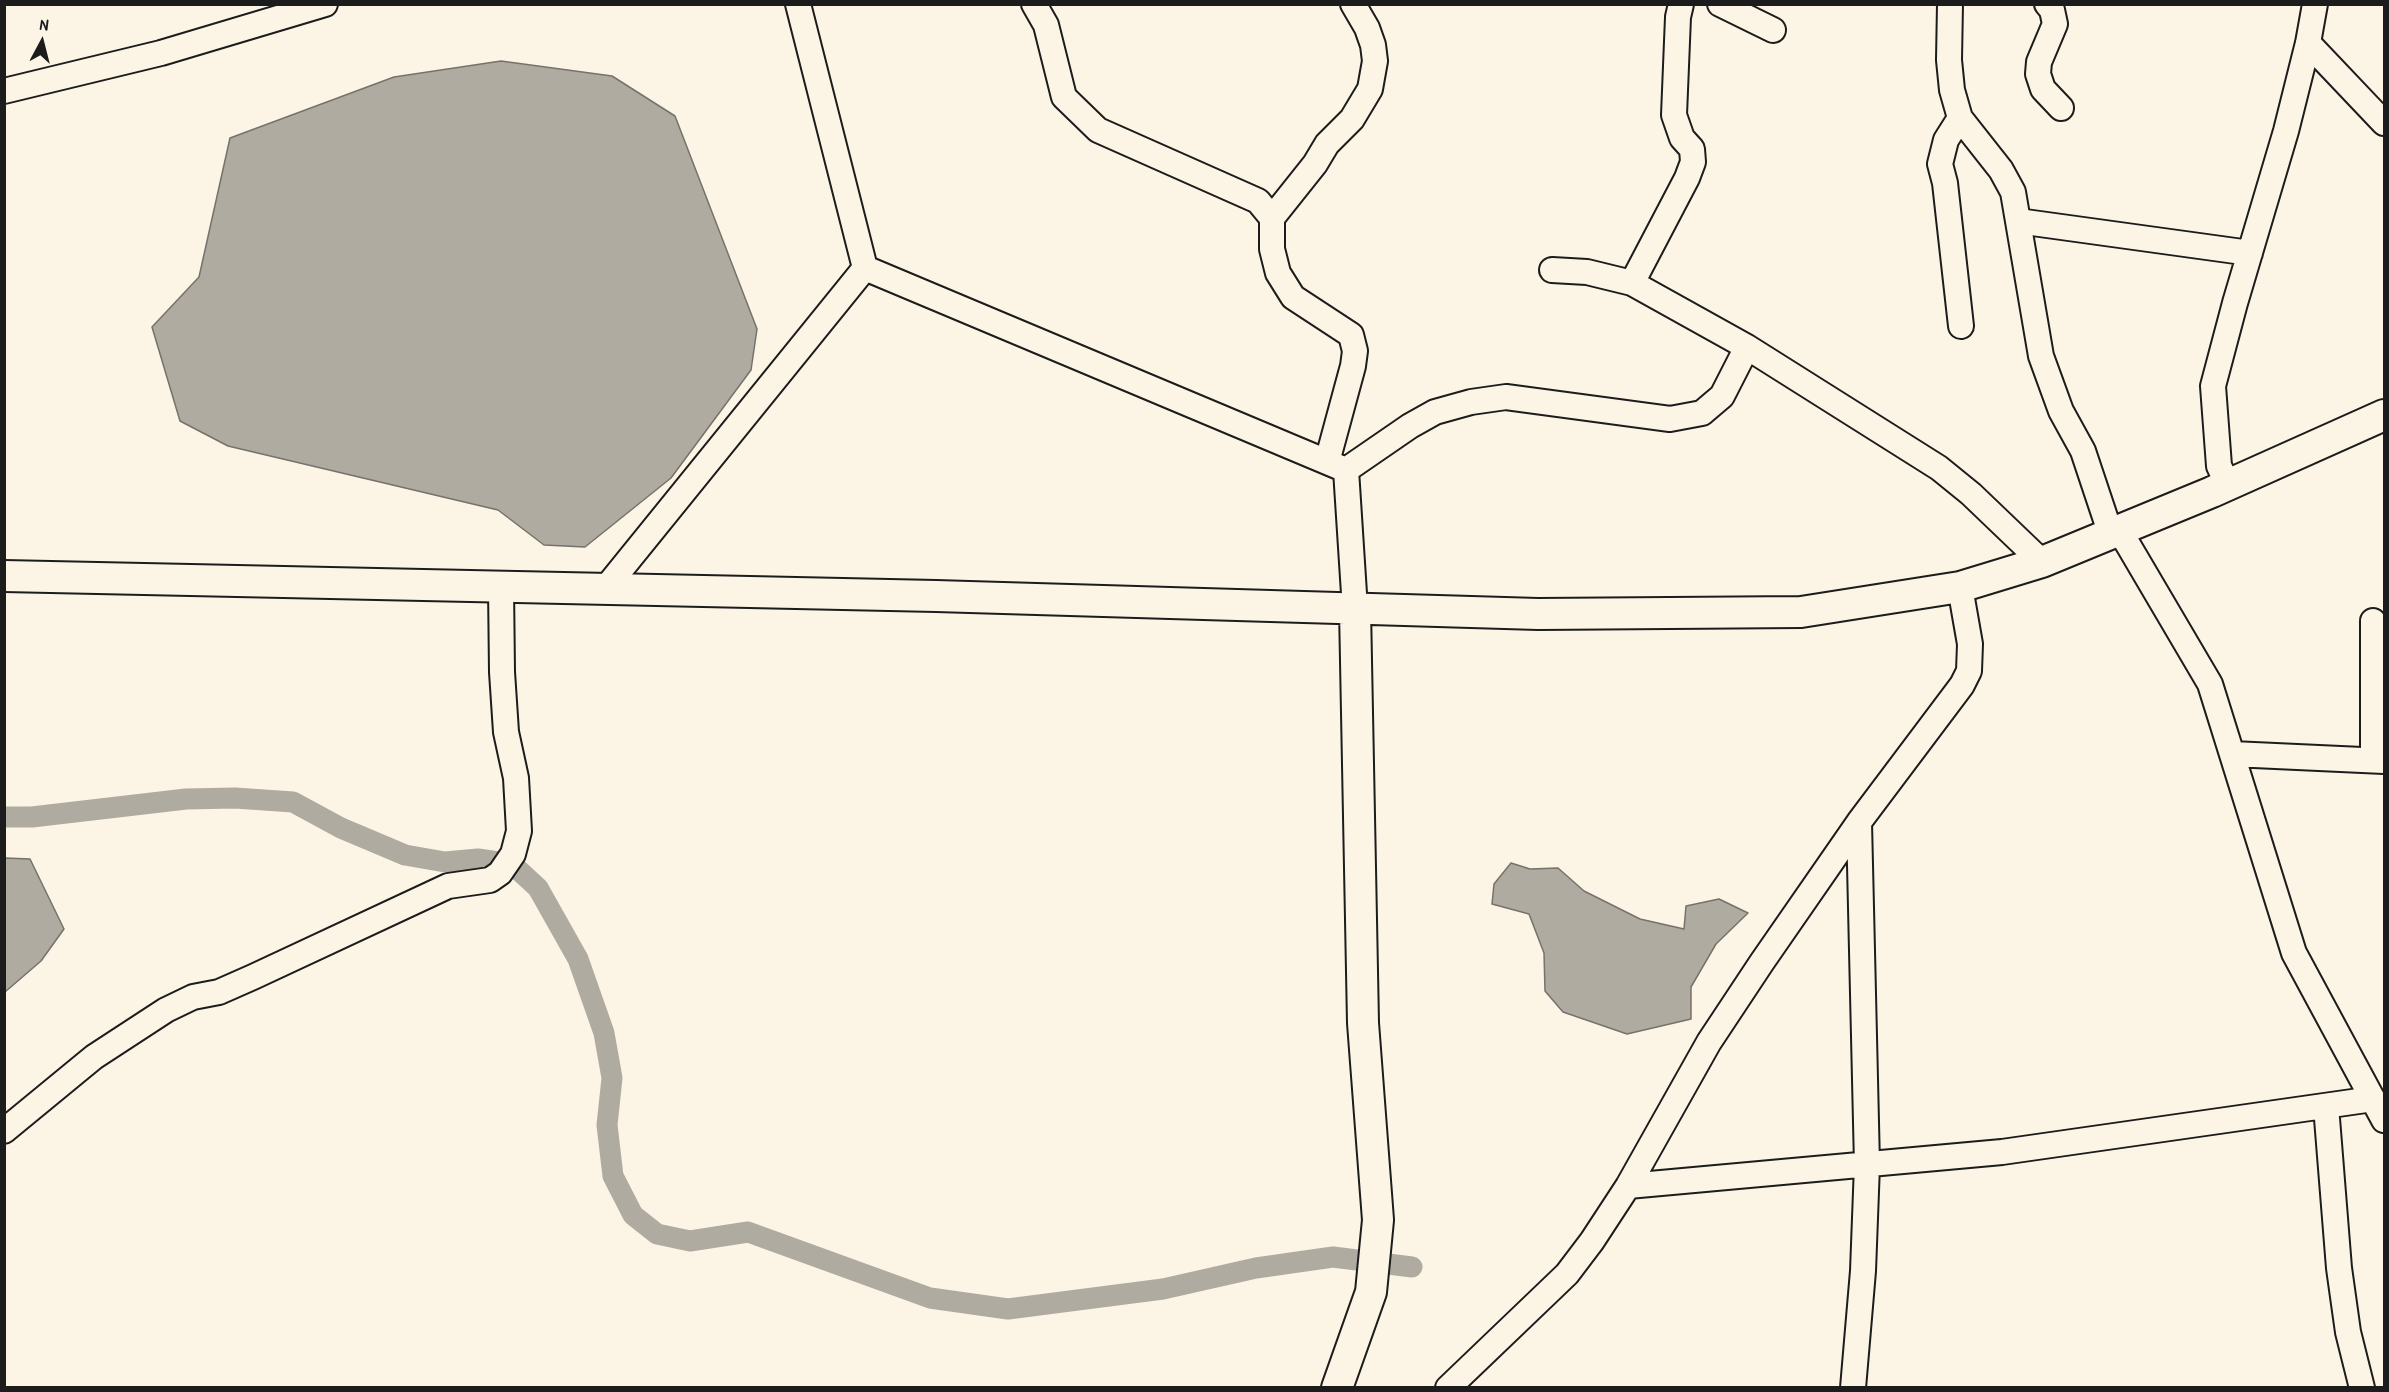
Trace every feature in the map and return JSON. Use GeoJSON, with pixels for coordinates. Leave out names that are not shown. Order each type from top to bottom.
{"type":"FeatureCollection","features":[{"type":"Feature","properties":{"kind":"main road"},"geometry":{"type":"LineString","coordinates":[[4,576],[936,596],[1538,614],[1801,612],[1960,587],[2042,562],[2220,489],[2385,415]]}},
{"type":"Feature","properties":{"kind":"main road"},"geometry":{"type":"LineString","coordinates":[[1337,1388],[1371,1292],[1378,1220],[1363,1023],[1355,609]]}},
{"type":"Feature","properties":{"kind":"street"},"geometry":{"type":"LineString","coordinates":[[4,91],[161,52],[325,4]]}},
{"type":"Feature","properties":{"kind":"street"},"geometry":{"type":"LineString","coordinates":[[798,4],[865,268]]}},
{"type":"Feature","properties":{"kind":"street"},"geometry":{"type":"LineString","coordinates":[[1034,4],[1046,25],[1064,98],[1098,130],[1258,201],[1272,218]]}},
{"type":"Feature","properties":{"kind":"street"},"geometry":{"type":"LineString","coordinates":[[1353,4],[1367,28],[1372,45],[1375,61],[1370,89],[1352,119],[1327,144],[1315,164],[1272,218],[1272,249],[1278,273],[1293,297],[1351,335],[1355,351],[1337,466],[1355,609]]}},
{"type":"Feature","properties":{"kind":"street"},"geometry":{"type":"LineString","coordinates":[[1632,283],[1687,178],[1693,162],[1692,149],[1682,138],[1674,115],[1678,18],[1681,4]]}},
{"type":"Feature","properties":{"kind":"street"},"geometry":{"type":"LineString","coordinates":[[1720,4],[1773,30]]}},
{"type":"Feature","properties":{"kind":"street"},"geometry":{"type":"LineString","coordinates":[[1950,4],[1952,90],[1960,118],[2001,170],[2013,192],[2041,356],[2061,411],[2210,684],[2294,953],[2385,1120]]}},
{"type":"Feature","properties":{"kind":"street"},"geometry":{"type":"LineString","coordinates":[[2047,4],[2052,10],[2055,24],[2039,62],[2038,74],[2043,89],[2061,108]]}},
{"type":"Feature","properties":{"kind":"street"},"geometry":{"type":"LineString","coordinates":[[2220,489],[2213,386],[2221,350],[2286,131],[2308,43],[2315,4]]}},
{"type":"Feature","properties":{"kind":"street"},"geometry":{"type":"LineString","coordinates":[[2308,43],[2362,98],[2373,114],[2385,123]]}},
{"type":"Feature","properties":{"kind":"street"},"geometry":{"type":"LineString","coordinates":[[1960,118],[1946,141],[1940,164],[1946,183],[1961,326]]}},
{"type":"Feature","properties":{"kind":"street"},"geometry":{"type":"LineString","coordinates":[[2018,221],[2250,253]]}},
{"type":"Feature","properties":{"kind":"street"},"geometry":{"type":"LineString","coordinates":[[865,268],[1337,466]]}},
{"type":"Feature","properties":{"kind":"street"},"geometry":{"type":"LineString","coordinates":[[605,589],[865,268]]}},
{"type":"Feature","properties":{"kind":"street"},"geometry":{"type":"LineString","coordinates":[[1552,270],[1587,272],[1632,283],[1748,347],[1939,468],[1971,494],[2042,562]]}},
{"type":"Feature","properties":{"kind":"street"},"geometry":{"type":"LineString","coordinates":[[1337,466],[1435,412],[1471,402],[1506,397],[1670,419],[1702,413],[1722,396],[1748,347]]}},
{"type":"Feature","properties":{"kind":"street"},"geometry":{"type":"LineString","coordinates":[[4,1131],[93,1057],[166,1010],[193,997],[219,992],[448,886],[490,880],[506,863],[519,831],[516,778],[505,722],[501,587]]}},
{"type":"Feature","properties":{"kind":"street"},"geometry":{"type":"LineString","coordinates":[[1448,1388],[1567,1274],[1592,1241],[1628,1186],[1709,1042],[1806,896],[1962,685],[1969,670],[1970,644],[1960,587]]}},
{"type":"Feature","properties":{"kind":"street"},"geometry":{"type":"LineString","coordinates":[[2232,754],[2379,761],[2379,682],[2373,621]]}},
{"type":"Feature","properties":{"kind":"street"},"geometry":{"type":"LineString","coordinates":[[1853,1388],[1863,1271],[1867,1164],[1859,822]]}},
{"type":"Feature","properties":{"kind":"street"},"geometry":{"type":"LineString","coordinates":[[1628,1186],[2002,1152],[2373,1099]]}},
{"type":"Feature","properties":{"kind":"street"},"geometry":{"type":"LineString","coordinates":[[2326,1106],[2339,1268],[2348,1332],[2362,1388]]}},
{"type":"Feature","properties":{"kind":"shaded area"},"geometry":{"type":"Polygon","coordinates":[[[501,61],[612,76],[675,116],[757,329],[751,370],[671,478],[585,547],[544,545],[498,510],[228,446],[180,421],[152,327],[199,277],[230,138],[394,77],[501,61]]]}},
{"type":"Feature","properties":{"kind":"shaded area"},"geometry":{"type":"Polygon","coordinates":[[[5,858],[30,859],[64,929],[41,961],[5,992],[5,858]]]}},
{"type":"Feature","properties":{"kind":"shaded area"},"geometry":{"type":"Polygon","coordinates":[[[1511,863],[1530,869],[1558,868],[1584,891],[1640,919],[1684,929],[1686,906],[1719,899],[1748,913],[1716,944],[1691,987],[1691,1019],[1627,1034],[1563,1012],[1545,991],[1544,953],[1529,914],[1492,904],[1494,884],[1511,863]]]}},
{"type":"Feature","properties":{"kind":"waterway"},"geometry":{"type":"LineString","coordinates":[[4,817],[32,817],[186,799],[235,798],[293,802],[341,828],[405,855],[445,862],[478,859],[512,864],[538,888],[578,959],[604,1033],[612,1078],[607,1125],[613,1176],[633,1215],[657,1234],[690,1241],[748,1232],[930,1298],[1008,1309],[1163,1289],[1256,1268],[1333,1257],[1412,1267]]}}]}
